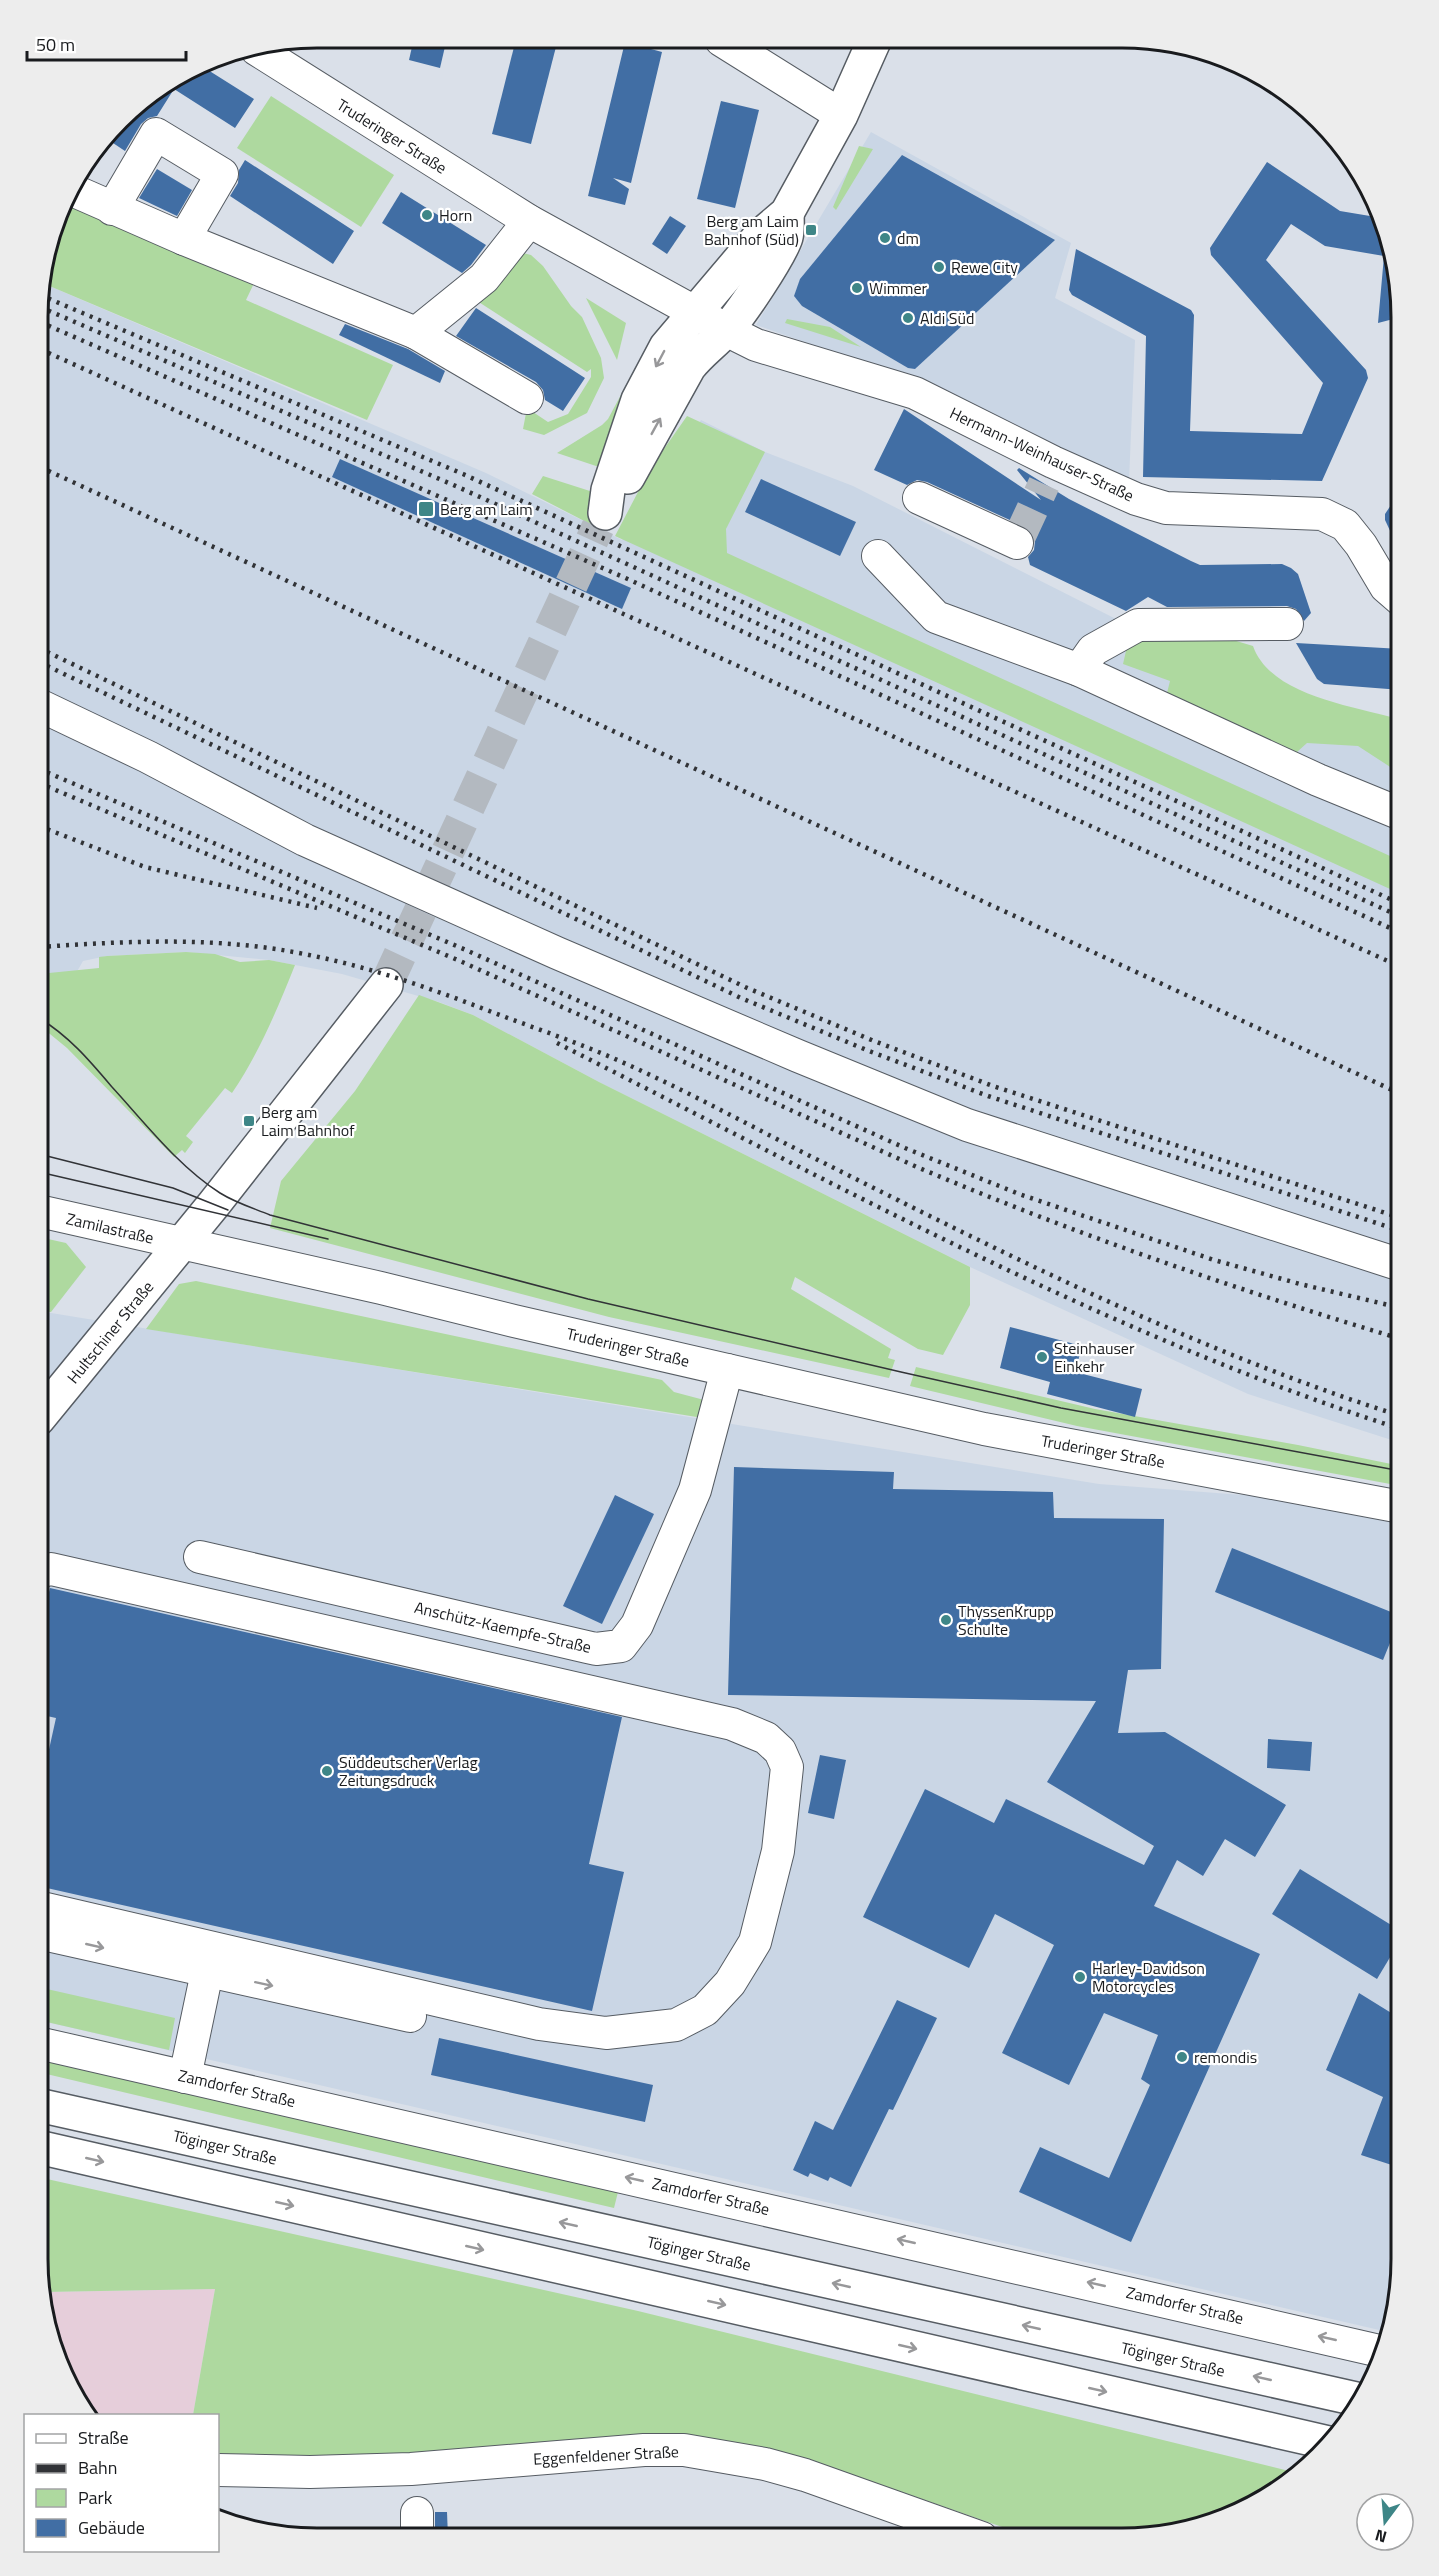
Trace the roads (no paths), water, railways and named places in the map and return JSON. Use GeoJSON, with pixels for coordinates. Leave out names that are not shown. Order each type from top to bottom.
{"type":"FeatureCollection","features":[{"type":"Feature","properties":{"kind":"main road"},"geometry":{"type":"LineString","coordinates":[[787,213],[786,237],[748,302],[727,330],[698,355],[689,368],[602,520],[608,490],[638,400],[666,347],[760,236],[787,213],[841,115],[871,48]]}},
{"type":"Feature","properties":{"kind":"main road"},"geometry":{"type":"LineString","coordinates":[[181,1244],[386,985]]}},
{"type":"Feature","properties":{"kind":"main road","name":"Hultschiner Straße"},"geometry":{"type":"LineString","coordinates":[[48,1408],[181,1244]]}},
{"type":"Feature","properties":{"kind":"main road","name":"Töginger Straße"},"geometry":{"type":"LineString","coordinates":[[48,2107],[1353,2398]]}},
{"type":"Feature","properties":{"kind":"main road"},"geometry":{"type":"LineString","coordinates":[[48,2149],[1320,2441]]}},
{"type":"Feature","properties":{"kind":"street"},"geometry":{"type":"LineString","coordinates":[[734,48],[841,115]]}},
{"type":"Feature","properties":{"kind":"street","name":"Truderinger Straße"},"geometry":{"type":"LineString","coordinates":[[262,54],[529,221],[727,330]]}},
{"type":"Feature","properties":{"kind":"street"},"geometry":{"type":"LineString","coordinates":[[112,209],[156,134],[222,174],[184,239]]}},
{"type":"Feature","properties":{"kind":"street"},"geometry":{"type":"LineString","coordinates":[[78,193],[184,239],[416,333],[527,398]]}},
{"type":"Feature","properties":{"kind":"street"},"geometry":{"type":"LineString","coordinates":[[416,333],[484,278],[529,221]]}},
{"type":"Feature","properties":{"kind":"street","name":"Hermann-Weinhauser-Straße"},"geometry":{"type":"LineString","coordinates":[[727,330],[756,345],[915,393],[1049,473],[1166,508],[1322,514],[1345,525],[1391,591]]}},
{"type":"Feature","properties":{"kind":"street"},"geometry":{"type":"LineString","coordinates":[[918,498],[1021,545]]}},
{"type":"Feature","properties":{"kind":"street"},"geometry":{"type":"LineString","coordinates":[[878,556],[936,617],[1079,670],[1318,780],[1391,810]]}},
{"type":"Feature","properties":{"kind":"street"},"geometry":{"type":"LineString","coordinates":[[1079,670],[1093,650],[1138,625],[1287,624]]}},
{"type":"Feature","properties":{"kind":"street"},"geometry":{"type":"LineString","coordinates":[[48,709],[148,757],[305,840],[557,953],[967,1125],[1391,1262]]}},
{"type":"Feature","properties":{"kind":"street","name":"Zamilastraße"},"geometry":{"type":"LineString","coordinates":[[48,1213],[181,1244]]}},
{"type":"Feature","properties":{"kind":"street","name":"Truderinger Straße"},"geometry":{"type":"LineString","coordinates":[[181,1244],[381,1288],[514,1321],[984,1429],[1391,1505]]}},
{"type":"Feature","properties":{"kind":"street","name":"Anschütz-Kaempfe-Straße"},"geometry":{"type":"LineString","coordinates":[[200,1557],[596,1649],[621,1646],[637,1625],[696,1490],[727,1370]]}},
{"type":"Feature","properties":{"kind":"street"},"geometry":{"type":"LineString","coordinates":[[48,1570],[732,1724],[766,1738],[780,1751],[788,1767],[778,1851],[755,1942],[730,1983],[705,2010],[676,2025],[606,2033],[539,2024],[48,1909]]}},
{"type":"Feature","properties":{"kind":"street"},"geometry":{"type":"LineString","coordinates":[[48,1935],[442,2023],[539,2024]]}},
{"type":"Feature","properties":{"kind":"street"},"geometry":{"type":"LineString","coordinates":[[185,2077],[207,1972]]}},
{"type":"Feature","properties":{"kind":"street","name":"Zamdorfer Straße"},"geometry":{"type":"LineString","coordinates":[[48,2045],[1375,2350]]}},
{"type":"Feature","properties":{"kind":"street","name":"Eggenfeldener Straße"},"geometry":{"type":"LineString","coordinates":[[219,2470],[310,2472],[411,2469],[644,2450],[684,2450],[765,2464],[805,2475],[954,2528]]}},
{"type":"Feature","properties":{"kind":"tunnel"},"geometry":{"type":"LineString","coordinates":[[1019,538],[1044,484]]}},
{"type":"Feature","properties":{"kind":"tunnel"},"geometry":{"type":"LineString","coordinates":[[386,985],[598,527]]}},
{"type":"Feature","properties":{"kind":"tram line"},"geometry":{"type":"LineString","coordinates":[[48,1024],[96,1068],[190,1170],[226,1197],[270,1215],[588,1299],[901,1372],[1061,1408],[1391,1469]]}},
{"type":"Feature","properties":{"kind":"tram line"},"geometry":{"type":"LineString","coordinates":[[48,1156],[173,1188],[228,1210]]}},
{"type":"Feature","properties":{"kind":"tram line"},"geometry":{"type":"LineString","coordinates":[[48,1174],[328,1239]]}},
{"type":"Feature","properties":{"kind":"railway"},"geometry":{"type":"LineString","coordinates":[[49,299],[463,474],[1391,899]]}},
{"type":"Feature","properties":{"kind":"railway"},"geometry":{"type":"LineString","coordinates":[[48,311],[458,487],[1391,912]]}},
{"type":"Feature","properties":{"kind":"railway"},"geometry":{"type":"LineString","coordinates":[[48,325],[630,580],[1391,928]]}},
{"type":"Feature","properties":{"kind":"railway"},"geometry":{"type":"LineString","coordinates":[[48,353],[1391,962]]}},
{"type":"Feature","properties":{"kind":"railway"},"geometry":{"type":"LineString","coordinates":[[48,471],[1391,1089]]}},
{"type":"Feature","properties":{"kind":"railway"},"geometry":{"type":"LineString","coordinates":[[48,652],[745,987],[874,1041],[993,1086],[1391,1215]]}},
{"type":"Feature","properties":{"kind":"railway"},"geometry":{"type":"LineString","coordinates":[[48,666],[741,998],[869,1051],[988,1096],[1391,1228]]}},
{"type":"Feature","properties":{"kind":"railway"},"geometry":{"type":"LineString","coordinates":[[48,773],[466,950],[905,1148],[1019,1194],[1214,1260],[1391,1306]]}},
{"type":"Feature","properties":{"kind":"railway"},"geometry":{"type":"LineString","coordinates":[[48,787],[460,961],[976,1192],[1157,1260],[1391,1336]]}},
{"type":"Feature","properties":{"kind":"railway"},"geometry":{"type":"LineString","coordinates":[[48,829],[145,867],[317,908]]}},
{"type":"Feature","properties":{"kind":"railway"},"geometry":{"type":"LineString","coordinates":[[48,946],[141,942],[242,945],[309,955],[419,985],[572,1041],[629,1065],[960,1231],[1104,1300],[1251,1362],[1325,1391],[1391,1413]]}},
{"type":"Feature","properties":{"kind":"railway"},"geometry":{"type":"LineString","coordinates":[[557,1043],[867,1201],[1077,1302],[1184,1349],[1292,1391],[1391,1426]]}},
{"type":"Feature","properties":{"kind":"place","name":"Horn"},"geometry":{"type":"Point","coordinates":[427,215]}},
{"type":"Feature","properties":{"kind":"place","name":"Berg am Laim Bahnhof (Süd)"},"geometry":{"type":"Point","coordinates":[811,230]}},
{"type":"Feature","properties":{"kind":"place","name":"dm"},"geometry":{"type":"Point","coordinates":[885,238]}},
{"type":"Feature","properties":{"kind":"place","name":"Rewe City"},"geometry":{"type":"Point","coordinates":[939,267]}},
{"type":"Feature","properties":{"kind":"place","name":"Wimmer"},"geometry":{"type":"Point","coordinates":[857,288]}},
{"type":"Feature","properties":{"kind":"place","name":"Aldi Süd"},"geometry":{"type":"Point","coordinates":[908,318]}},
{"type":"Feature","properties":{"kind":"place","name":"Berg am Laim"},"geometry":{"type":"Point","coordinates":[426,509]}},
{"type":"Feature","properties":{"kind":"place","name":"Berg am Laim Bahnhof"},"geometry":{"type":"Point","coordinates":[249,1121]}},
{"type":"Feature","properties":{"kind":"place","name":"Steinhauser Einkehr"},"geometry":{"type":"Point","coordinates":[1042,1357]}},
{"type":"Feature","properties":{"kind":"place","name":"ThyssenKrupp Schulte"},"geometry":{"type":"Point","coordinates":[946,1620]}},
{"type":"Feature","properties":{"kind":"place","name":"Süddeutscher Verlag Zeitungsdruck"},"geometry":{"type":"Point","coordinates":[327,1771]}},
{"type":"Feature","properties":{"kind":"place","name":"Harley-Davidson Motorcycles"},"geometry":{"type":"Point","coordinates":[1080,1977]}},
{"type":"Feature","properties":{"kind":"place","name":"remondis"},"geometry":{"type":"Point","coordinates":[1182,2057]}}]}
